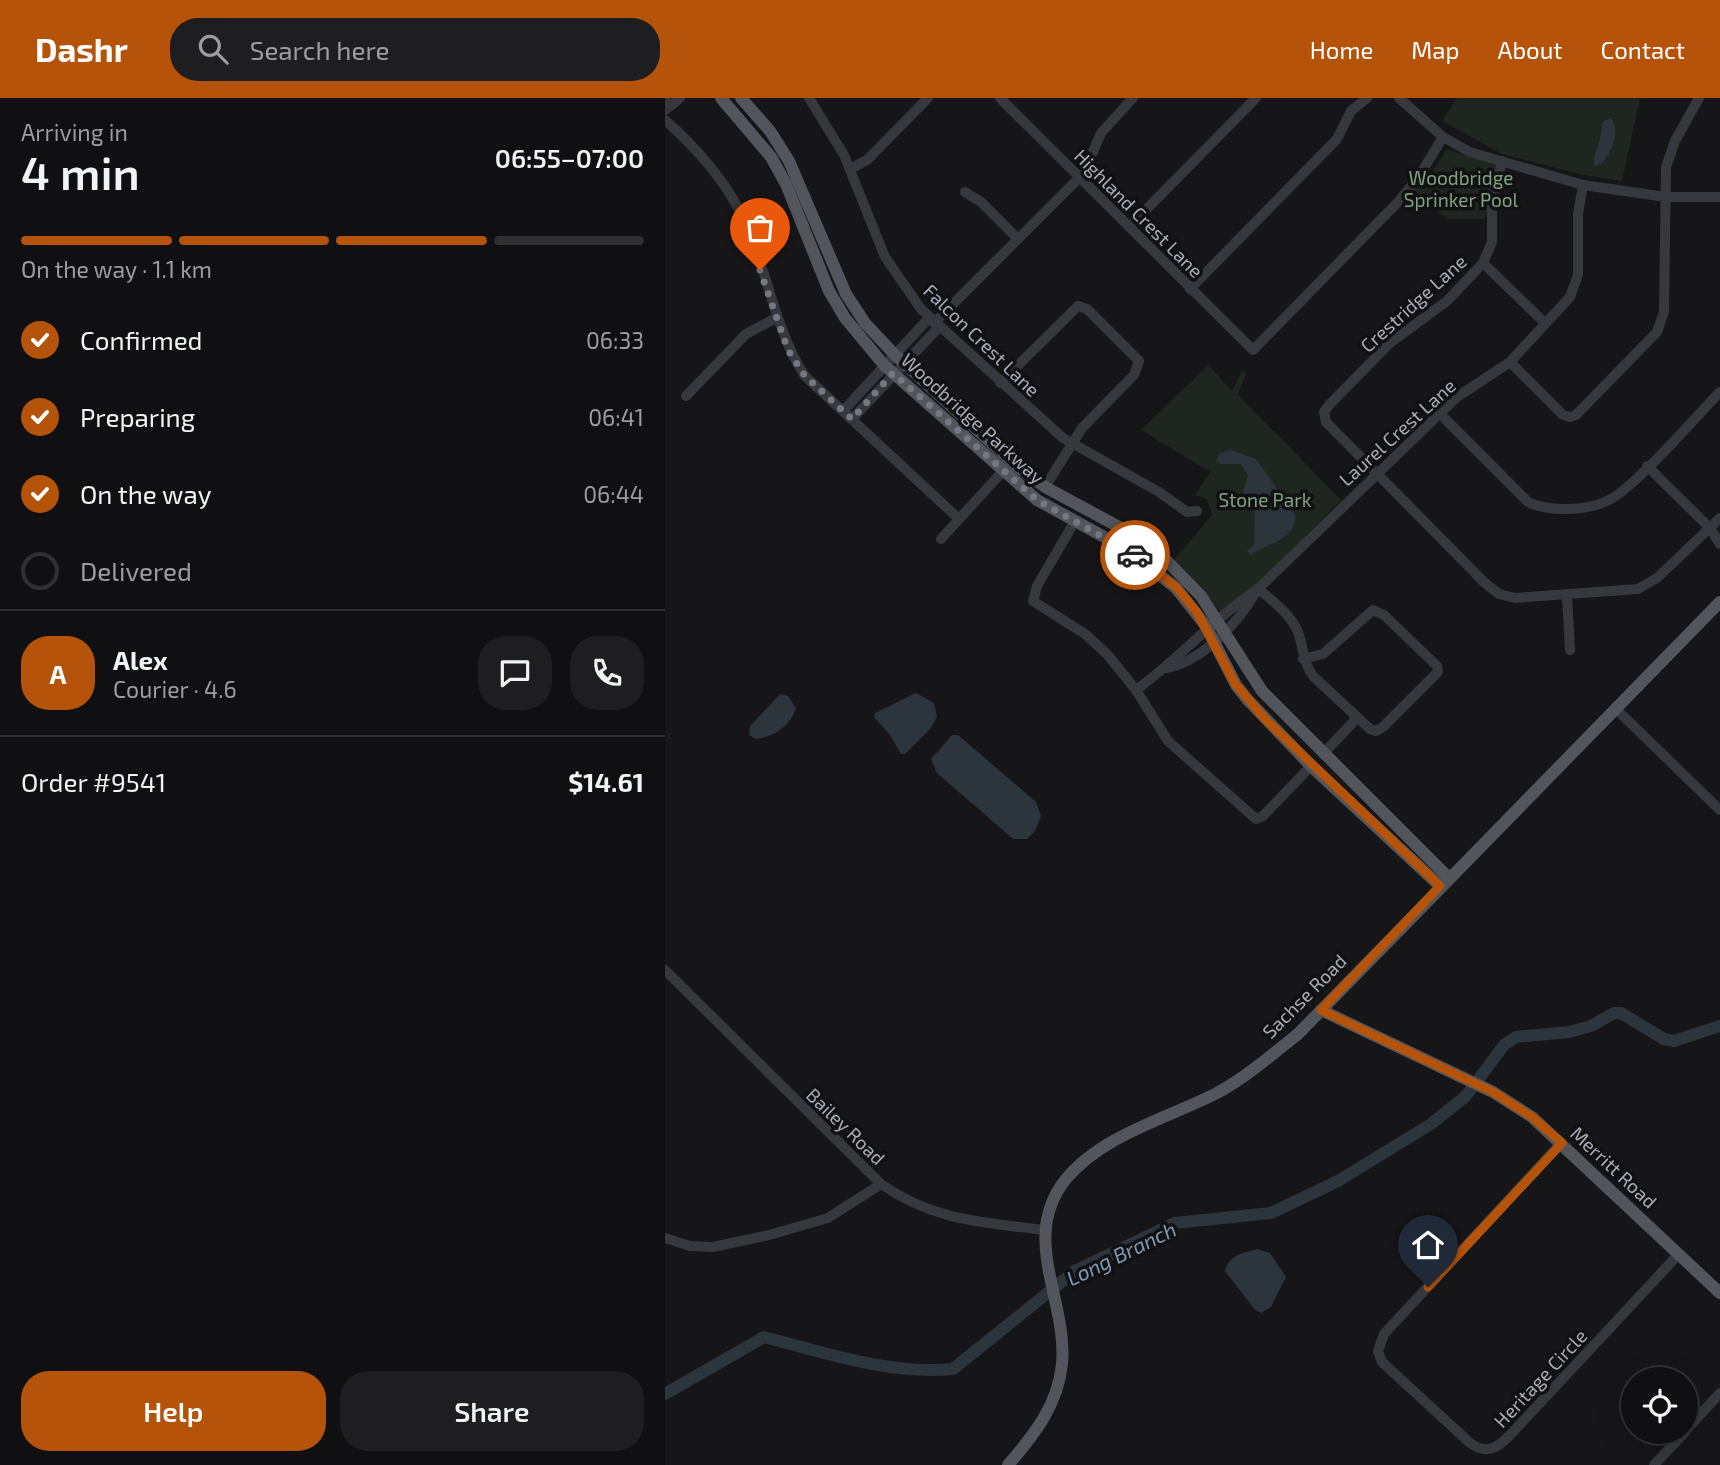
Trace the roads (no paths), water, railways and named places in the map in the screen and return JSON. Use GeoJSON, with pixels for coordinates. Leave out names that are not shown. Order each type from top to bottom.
{"type":"FeatureCollection","features":[{"type":"Feature","properties":{"kind":"main road","name":"Woodbridge Parkway"},"geometry":{"type":"LineString","coordinates":[[721,98],[771,157],[786,184],[829,291],[845,318],[889,369],[1002,472],[1037,500],[1118,544],[1177,588],[1216,631],[1262,691],[1445,882]]}},
{"type":"Feature","properties":{"kind":"main road","name":"Woodbridge Parkway"},"geometry":{"type":"LineString","coordinates":[[741,98],[770,131],[789,161],[846,294],[865,323],[899,359],[1019,468],[1045,487],[1148,545],[1201,596],[1241,692],[1311,765],[1445,882]]}},
{"type":"Feature","properties":{"kind":"main road","name":"Sachse Road"},"geometry":{"type":"LineString","coordinates":[[1008,1465],[1045,1416],[1057,1386],[1063,1347],[1057,1306],[1046,1266],[1044,1230],[1058,1191],[1083,1162],[1248,1074],[1298,1034],[1720,603]]}},
{"type":"Feature","properties":{"kind":"main road","name":"Merritt Road"},"geometry":{"type":"LineString","coordinates":[[1321,1010],[1493,1092],[1532,1117],[1720,1293]]}},
{"type":"Feature","properties":{"kind":"street"},"geometry":{"type":"LineString","coordinates":[[665,110],[680,98]]}},
{"type":"Feature","properties":{"kind":"street","name":"Falcon Crest Lane"},"geometry":{"type":"LineString","coordinates":[[809,98],[850,169],[885,257],[906,291],[934,323],[1072,444],[1134,477],[1187,512],[1197,511]]}},
{"type":"Feature","properties":{"kind":"street"},"geometry":{"type":"LineString","coordinates":[[850,169],[867,160],[928,98]]}},
{"type":"Feature","properties":{"kind":"street","name":"Highland Crest Lane"},"geometry":{"type":"LineString","coordinates":[[1000,98],[1254,350],[1398,202],[1418,178],[1443,137]]}},
{"type":"Feature","properties":{"kind":"street"},"geometry":{"type":"LineString","coordinates":[[1129,227],[1256,98]]}},
{"type":"Feature","properties":{"kind":"street"},"geometry":{"type":"LineString","coordinates":[[1190,289],[1337,139],[1351,111],[1367,98]]}},
{"type":"Feature","properties":{"kind":"street"},"geometry":{"type":"LineString","coordinates":[[1399,98],[1443,137],[1470,152],[1583,185],[1666,197],[1720,197]]}},
{"type":"Feature","properties":{"kind":"street"},"geometry":{"type":"LineString","coordinates":[[1510,362],[1563,415],[1570,417],[1576,415],[1657,331],[1664,312],[1666,167],[1675,141],[1699,98]]}},
{"type":"Feature","properties":{"kind":"street"},"geometry":{"type":"LineString","coordinates":[[843,411],[889,369],[1079,177],[1088,166],[1101,132],[1128,100]]}},
{"type":"Feature","properties":{"kind":"street"},"geometry":{"type":"LineString","coordinates":[[665,120],[715,171],[738,208],[788,350],[805,376],[959,519]]}},
{"type":"Feature","properties":{"kind":"street","name":"Crestridge Lane"},"geometry":{"type":"LineString","coordinates":[[1376,472],[1324,416],[1329,405],[1390,343],[1447,301],[1483,263],[1492,242],[1492,202],[1502,161]]}},
{"type":"Feature","properties":{"kind":"street","name":"Laurel Crest Lane"},"geometry":{"type":"LineString","coordinates":[[1136,690],[1167,668],[1175,656],[1246,609],[1258,589],[1376,472],[1406,448],[1457,397],[1510,362],[1570,297],[1576,286],[1578,214],[1583,185]]}},
{"type":"Feature","properties":{"kind":"street"},"geometry":{"type":"LineString","coordinates":[[965,192],[981,202],[1018,239]]}},
{"type":"Feature","properties":{"kind":"street"},"geometry":{"type":"LineString","coordinates":[[1483,263],[1545,324]]}},
{"type":"Feature","properties":{"kind":"street"},"geometry":{"type":"LineString","coordinates":[[1000,383],[1074,308],[1081,306],[1134,354],[1140,364],[1134,375],[1088,421],[1045,487]]}},
{"type":"Feature","properties":{"kind":"street"},"geometry":{"type":"LineString","coordinates":[[686,396],[746,334],[776,318]]}},
{"type":"Feature","properties":{"kind":"street"},"geometry":{"type":"LineString","coordinates":[[852,419],[889,369]]}},
{"type":"Feature","properties":{"kind":"street"},"geometry":{"type":"LineString","coordinates":[[1440,414],[1528,502],[1539,507],[1596,505],[1609,500],[1647,466],[1720,392]]}},
{"type":"Feature","properties":{"kind":"street"},"geometry":{"type":"LineString","coordinates":[[1647,466],[1710,528],[1720,544]]}},
{"type":"Feature","properties":{"kind":"street"},"geometry":{"type":"LineString","coordinates":[[941,539],[1002,472]]}},
{"type":"Feature","properties":{"kind":"street"},"geometry":{"type":"LineString","coordinates":[[1376,472],[1499,594],[1515,598],[1567,597],[1626,591],[1646,585],[1720,518]]}},
{"type":"Feature","properties":{"kind":"street"},"geometry":{"type":"LineString","coordinates":[[1075,521],[1037,586],[1033,601],[1095,642],[1136,690],[1168,741],[1252,817],[1263,816],[1311,765]]}},
{"type":"Feature","properties":{"kind":"street"},"geometry":{"type":"LineString","coordinates":[[1710,528],[1720,533]]}},
{"type":"Feature","properties":{"kind":"street"},"geometry":{"type":"LineString","coordinates":[[1258,589],[1294,626],[1303,659],[1314,677],[1356,719],[1370,729],[1376,731],[1383,727],[1438,672],[1437,666],[1384,615],[1373,610],[1323,654],[1303,659]]}},
{"type":"Feature","properties":{"kind":"street"},"geometry":{"type":"LineString","coordinates":[[1567,597],[1570,650]]}},
{"type":"Feature","properties":{"kind":"street"},"geometry":{"type":"LineString","coordinates":[[1615,708],[1720,810]]}},
{"type":"Feature","properties":{"kind":"street"},"geometry":{"type":"LineString","coordinates":[[1323,754],[1356,719]]}},
{"type":"Feature","properties":{"kind":"street","name":"Bailey Road"},"geometry":{"type":"LineString","coordinates":[[665,971],[881,1184],[912,1205],[941,1214],[1044,1230]]}},
{"type":"Feature","properties":{"kind":"street","name":"Heritage Circle"},"geometry":{"type":"LineString","coordinates":[[1562,1143],[1384,1334],[1378,1351],[1382,1362],[1470,1443],[1480,1450],[1500,1446],[1678,1255]]}},
{"type":"Feature","properties":{"kind":"street"},"geometry":{"type":"LineString","coordinates":[[665,1238],[691,1246],[713,1247],[769,1235],[828,1218],[881,1184]]}},
{"type":"Feature","properties":{"kind":"street"},"geometry":{"type":"LineString","coordinates":[[1698,1417],[1720,1393]]}},
{"type":"Feature","properties":{"kind":"street"},"geometry":{"type":"LineString","coordinates":[[1654,1465],[1673,1444]]}},
{"type":"Feature","properties":{"kind":"waterway","name":"Long Branch"},"geometry":{"type":"LineString","coordinates":[[665,1394],[764,1337],[882,1366],[953,1369],[1075,1271],[1175,1223],[1271,1213],[1338,1181],[1431,1124],[1466,1096],[1504,1045],[1516,1037],[1569,1032],[1591,1026],[1614,1013],[1621,1013],[1664,1039],[1674,1041],[1720,1026]]}},
{"type":"Feature","properties":{"kind":"park label","name":"Woodbridge Sprinker Pool"},"geometry":{"type":"Point","coordinates":[1461,188]}},
{"type":"Feature","properties":{"kind":"park label","name":"Stone Park"},"geometry":{"type":"Point","coordinates":[1265,499]}}]}
